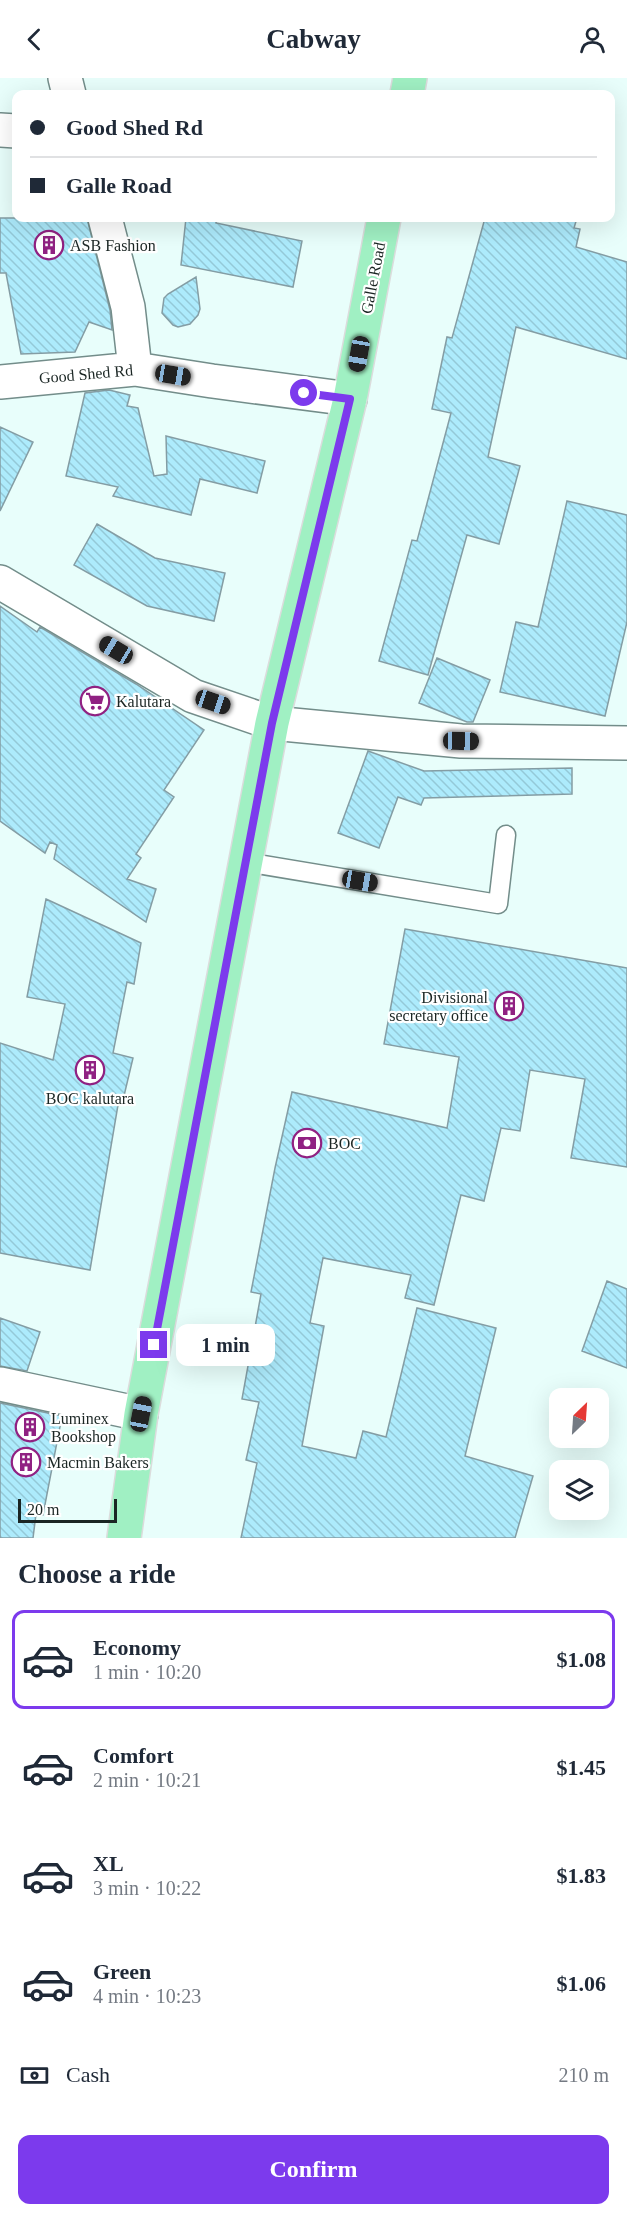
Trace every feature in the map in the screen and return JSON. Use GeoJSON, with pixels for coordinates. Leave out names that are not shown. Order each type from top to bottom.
{"type":"FeatureCollection","features":[{"type":"Feature","properties":{"kind":"highway","name":"Galle Road"},"geometry":{"type":"LineString","coordinates":[[124,1538],[141,1414],[272,723],[350,399],[383,222]]}},
{"type":"Feature","properties":{"kind":"street"},"geometry":{"type":"LineString","coordinates":[[106,222],[128,307],[135,369]]}},
{"type":"Feature","properties":{"kind":"street","name":"Good Shed Rd"},"geometry":{"type":"LineString","coordinates":[[0,382],[135,369],[350,399]]}},
{"type":"Feature","properties":{"kind":"street"},"geometry":{"type":"LineString","coordinates":[[0,582],[193,696],[272,723],[461,741],[627,743]]}},
{"type":"Feature","properties":{"kind":"street"},"geometry":{"type":"LineString","coordinates":[[0,1384],[141,1414]]}},
{"type":"Feature","properties":{"kind":"lane"},"geometry":{"type":"LineString","coordinates":[[245,861],[498,904],[506,835]]}},
{"type":"Feature","properties":{"kind":"building","name":"ASB Fashion"},"geometry":{"type":"Polygon","coordinates":[[[0,218],[12,218],[12,222],[88,222],[110,310],[112,330],[89,322],[75,352],[21,354],[6,273],[0,273],[0,218]]]}},
{"type":"Feature","properties":{"kind":"building"},"geometry":{"type":"Polygon","coordinates":[[[186,222],[216,222],[302,241],[293,287],[181,265],[186,222]]]}},
{"type":"Feature","properties":{"kind":"building"},"geometry":{"type":"Polygon","coordinates":[[[484,222],[576,222],[574,228],[580,229],[576,247],[627,262],[627,359],[516,327],[488,457],[520,466],[499,544],[467,535],[428,675],[379,661],[412,540],[417,541],[451,413],[432,409],[447,337],[452,338],[484,222]]]}},
{"type":"Feature","properties":{"kind":"building"},"geometry":{"type":"Polygon","coordinates":[[[196,277],[200,309],[198,315],[190,324],[178,327],[173,325],[162,313],[164,298],[196,277]]]}},
{"type":"Feature","properties":{"kind":"building"},"geometry":{"type":"Polygon","coordinates":[[[109,390],[130,395],[127,406],[138,408],[154,476],[167,474],[166,436],[265,461],[257,493],[200,479],[191,515],[113,496],[118,487],[66,476],[85,393],[109,390]]]}},
{"type":"Feature","properties":{"kind":"building"},"geometry":{"type":"Polygon","coordinates":[[[0,427],[33,442],[0,511],[0,427]]]}},
{"type":"Feature","properties":{"kind":"building"},"geometry":{"type":"Polygon","coordinates":[[[567,501],[627,515],[627,622],[605,716],[500,692],[516,622],[538,627],[567,501]]]}},
{"type":"Feature","properties":{"kind":"building"},"geometry":{"type":"Polygon","coordinates":[[[97,524],[155,558],[225,573],[214,621],[147,606],[74,565],[97,524]]]}},
{"type":"Feature","properties":{"kind":"building"},"geometry":{"type":"Polygon","coordinates":[[[0,606],[37,632],[40,627],[136,684],[204,730],[164,790],[174,797],[136,854],[141,858],[127,879],[156,889],[146,922],[54,859],[57,845],[50,842],[45,853],[0,821],[0,606]]]}},
{"type":"Feature","properties":{"kind":"building"},"geometry":{"type":"Polygon","coordinates":[[[437,658],[490,680],[473,722],[467,722],[419,703],[437,658]]]}},
{"type":"Feature","properties":{"kind":"building"},"geometry":{"type":"Polygon","coordinates":[[[368,751],[424,771],[572,768],[572,794],[424,798],[421,805],[398,797],[379,848],[338,833],[368,751]]]}},
{"type":"Feature","properties":{"kind":"building"},"geometry":{"type":"Polygon","coordinates":[[[46,899],[141,943],[134,984],[127,982],[113,1053],[133,1058],[123,1100],[119,1099],[90,1270],[0,1253],[0,1043],[53,1060],[65,1004],[27,997],[46,899]]]}},
{"type":"Feature","properties":{"kind":"building"},"geometry":{"type":"Polygon","coordinates":[[[405,929],[627,968],[627,1167],[571,1158],[585,1079],[530,1070],[520,1131],[501,1128],[484,1201],[461,1195],[434,1305],[405,1298],[411,1275],[323,1258],[310,1323],[324,1326],[302,1446],[356,1458],[363,1431],[386,1437],[417,1308],[496,1328],[465,1456],[533,1476],[515,1538],[241,1538],[257,1463],[246,1460],[259,1402],[242,1399],[261,1294],[251,1292],[292,1092],[447,1128],[459,1057],[384,1044],[405,929]]]}},
{"type":"Feature","properties":{"kind":"building"},"geometry":{"type":"Polygon","coordinates":[[[607,1281],[627,1289],[627,1368],[582,1351],[607,1281]]]}},
{"type":"Feature","properties":{"kind":"building"},"geometry":{"type":"Polygon","coordinates":[[[0,1318],[40,1332],[27,1371],[0,1366],[0,1318]]]}},
{"type":"Feature","properties":{"kind":"building"},"geometry":{"type":"Polygon","coordinates":[[[0,1403],[62,1416],[43,1515],[36,1514],[33,1538],[0,1538],[0,1403]]]}},
{"type":"Feature","properties":{"kind":"place","name":"ASB Fashion"},"geometry":{"type":"Point","coordinates":[49,245]}},
{"type":"Feature","properties":{"kind":"place","name":"Kalutara"},"geometry":{"type":"Point","coordinates":[95,701]}},
{"type":"Feature","properties":{"kind":"place","name":"Divisional secretary office"},"geometry":{"type":"Point","coordinates":[509,1006]}},
{"type":"Feature","properties":{"kind":"place","name":"BOC kalutara"},"geometry":{"type":"Point","coordinates":[90,1070]}},
{"type":"Feature","properties":{"kind":"place","name":"BOC"},"geometry":{"type":"Point","coordinates":[307,1143]}},
{"type":"Feature","properties":{"kind":"place","name":"Luminex Bookshop"},"geometry":{"type":"Point","coordinates":[30,1427]}},
{"type":"Feature","properties":{"kind":"place","name":"Macmin Bakers"},"geometry":{"type":"Point","coordinates":[26,1462]}},
{"type":"Feature","properties":{"kind":"route"},"geometry":{"type":"LineString","coordinates":[[154,1345],[272,723],[350,399],[304,393]]}}]}
